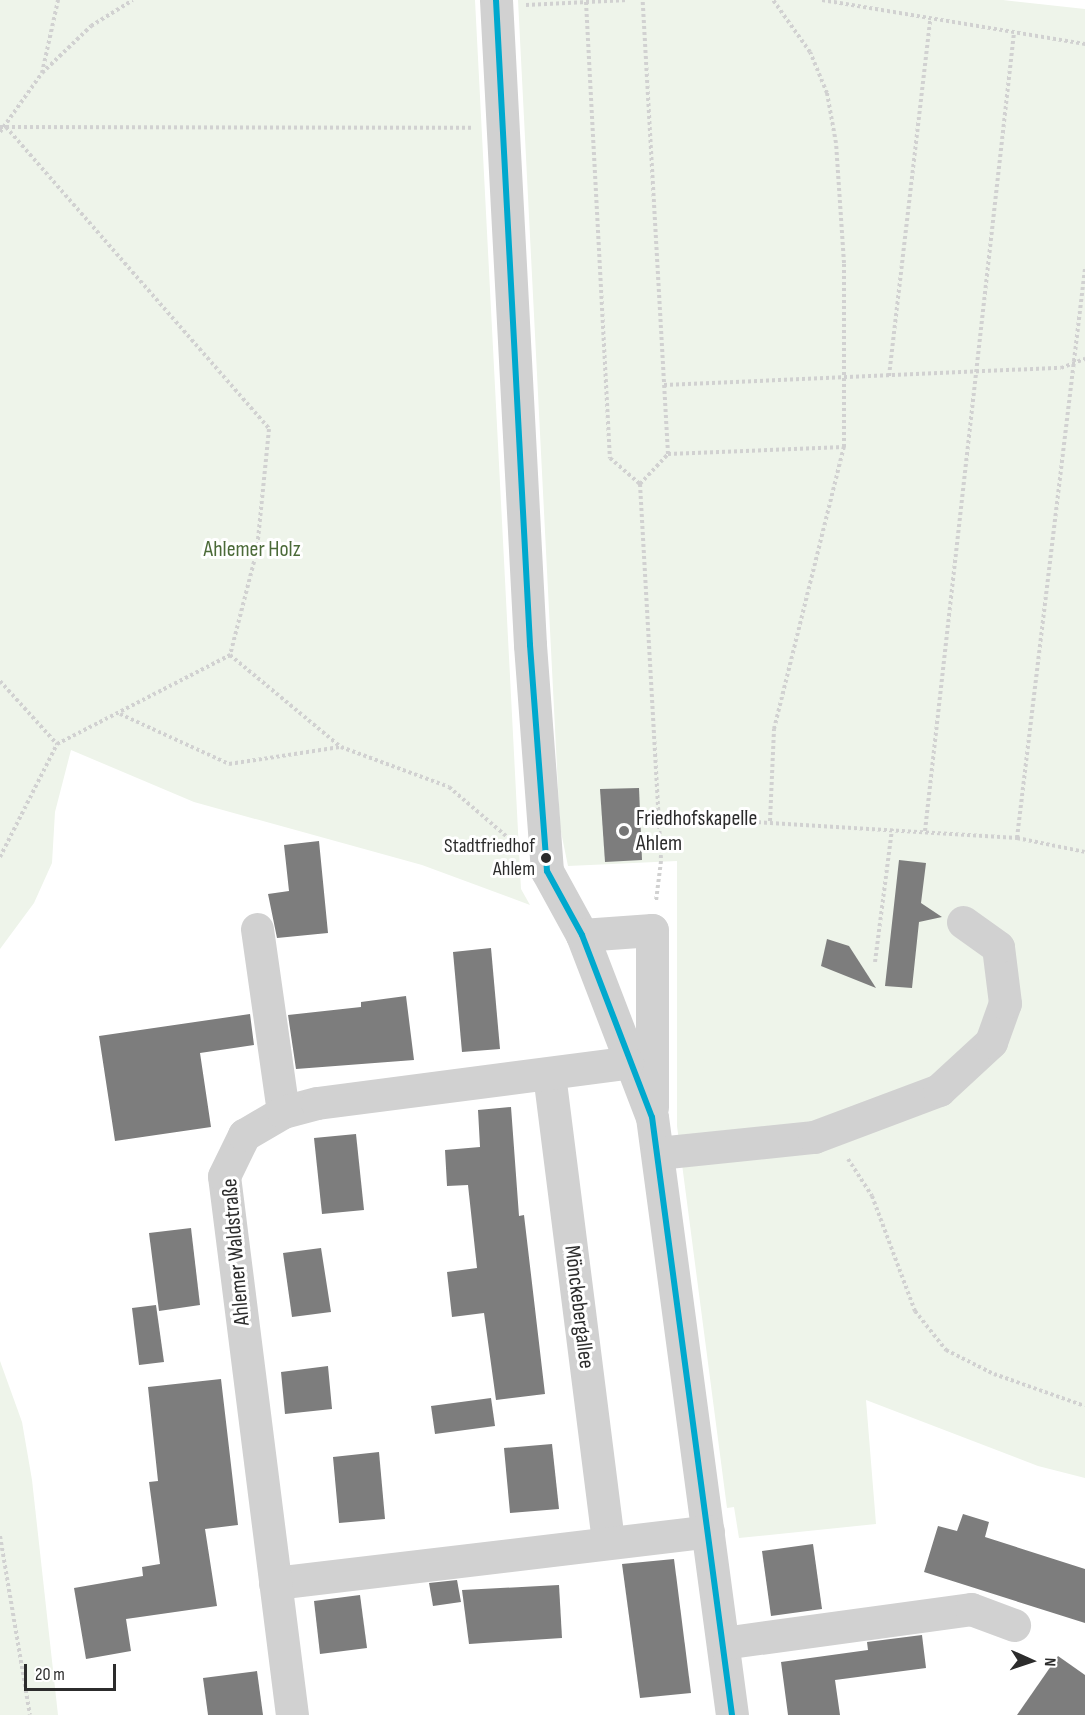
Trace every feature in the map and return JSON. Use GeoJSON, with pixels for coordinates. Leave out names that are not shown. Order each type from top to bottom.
{"type":"FeatureCollection","features":[{"type":"Feature","properties":{"kind":"street"},"geometry":{"type":"LineString","coordinates":[[496,3],[530,645],[547,871],[582,935],[627,1063],[652,1118]]}},
{"type":"Feature","properties":{"kind":"street"},"geometry":{"type":"LineString","coordinates":[[658,1153],[814,1137],[939,1090],[991,1042],[1005,1002],[998,947],[963,922]]}},
{"type":"Feature","properties":{"kind":"street"},"geometry":{"type":"LineString","coordinates":[[257,929],[283,1112]]}},
{"type":"Feature","properties":{"kind":"street"},"geometry":{"type":"LineString","coordinates":[[582,935],[652,930],[652,1118],[732,1715]]}},
{"type":"Feature","properties":{"kind":"street","name":"Ahlemer Waldstraße"},"geometry":{"type":"LineString","coordinates":[[292,1715],[224,1176],[244,1135],[283,1112],[317,1103],[627,1063]]}},
{"type":"Feature","properties":{"kind":"street","name":"Mönckebergallee"},"geometry":{"type":"LineString","coordinates":[[549,1074],[608,1541]]}},
{"type":"Feature","properties":{"kind":"street"},"geometry":{"type":"LineString","coordinates":[[275,1583],[608,1541],[708,1531]]}},
{"type":"Feature","properties":{"kind":"street"},"geometry":{"type":"LineString","coordinates":[[723,1643],[971,1609],[1014,1625]]}},
{"type":"Feature","properties":{"kind":"path"},"geometry":{"type":"LineString","coordinates":[[42,73],[58,0]]}},
{"type":"Feature","properties":{"kind":"path"},"geometry":{"type":"LineString","coordinates":[[0,132],[6,127],[42,73],[91,26],[133,0]]}},
{"type":"Feature","properties":{"kind":"path"},"geometry":{"type":"LineString","coordinates":[[496,3],[628,0]]}},
{"type":"Feature","properties":{"kind":"path"},"geometry":{"type":"LineString","coordinates":[[643,0],[668,454]]}},
{"type":"Feature","properties":{"kind":"path"},"geometry":{"type":"LineString","coordinates":[[770,821],[774,729],[844,447],[844,263],[836,143],[827,93],[810,52],[773,0]]}},
{"type":"Feature","properties":{"kind":"path"},"geometry":{"type":"LineString","coordinates":[[822,0],[1085,44]]}},
{"type":"Feature","properties":{"kind":"path"},"geometry":{"type":"LineString","coordinates":[[585,2],[610,459],[640,484]]}},
{"type":"Feature","properties":{"kind":"path"},"geometry":{"type":"LineString","coordinates":[[889,376],[930,18]]}},
{"type":"Feature","properties":{"kind":"path"},"geometry":{"type":"LineString","coordinates":[[925,831],[1014,32]]}},
{"type":"Feature","properties":{"kind":"path"},"geometry":{"type":"LineString","coordinates":[[0,127],[502,128]]}},
{"type":"Feature","properties":{"kind":"path"},"geometry":{"type":"LineString","coordinates":[[0,857],[57,744],[120,714],[230,655],[257,550],[269,429],[6,127]]}},
{"type":"Feature","properties":{"kind":"path"},"geometry":{"type":"LineString","coordinates":[[1017,838],[1085,269]]}},
{"type":"Feature","properties":{"kind":"path"},"geometry":{"type":"LineString","coordinates":[[664,385],[976,372],[1074,364],[1085,359]]}},
{"type":"Feature","properties":{"kind":"path"},"geometry":{"type":"LineString","coordinates":[[652,930],[662,861],[656,816],[640,484],[668,454],[844,447]]}},
{"type":"Feature","properties":{"kind":"path"},"geometry":{"type":"LineString","coordinates":[[230,655],[341,747],[449,787],[547,871]]}},
{"type":"Feature","properties":{"kind":"path"},"geometry":{"type":"LineString","coordinates":[[0,681],[57,744]]}},
{"type":"Feature","properties":{"kind":"path"},"geometry":{"type":"LineString","coordinates":[[120,714],[229,764],[341,747]]}},
{"type":"Feature","properties":{"kind":"path"},"geometry":{"type":"LineString","coordinates":[[656,816],[770,821],[1017,838],[1085,852]]}},
{"type":"Feature","properties":{"kind":"path"},"geometry":{"type":"LineString","coordinates":[[875,962],[892,829]]}},
{"type":"Feature","properties":{"kind":"path"},"geometry":{"type":"LineString","coordinates":[[814,1137],[852,1161],[872,1196],[915,1311],[946,1350],[994,1374],[1085,1406]]}},
{"type":"Feature","properties":{"kind":"path"},"geometry":{"type":"LineString","coordinates":[[0,1536],[30,1715]]}},
{"type":"Feature","properties":{"kind":"green space","name":"Ahlemer Holz"},"geometry":{"type":"Polygon","coordinates":[[[0,0],[475,0],[521,889],[530,905],[422,865],[194,802],[71,750],[55,812],[52,863],[34,903],[0,949],[0,0]]]}},
{"type":"Feature","properties":{"kind":"green space","name":"Stadtfriedhof Ahlem"},"geometry":{"type":"Polygon","coordinates":[[[518,0],[1003,0],[1085,9],[1085,1478],[1038,1466],[866,1400],[876,1524],[739,1538],[734,1507],[727,1508],[677,1126],[677,861],[568,866],[560,827],[518,0]]]}},
{"type":"Feature","properties":{"kind":"green space"},"geometry":{"type":"Polygon","coordinates":[[[0,1361],[22,1422],[32,1480],[58,1715],[0,1715],[0,1361]]]}},
{"type":"Feature","properties":{"kind":"building","name":"Friedhofskapelle Ahlem"},"geometry":{"type":"Polygon","coordinates":[[[639,788],[642,860],[605,862],[600,789],[639,788]]]}},
{"type":"Feature","properties":{"kind":"building"},"geometry":{"type":"Polygon","coordinates":[[[319,841],[328,933],[277,938],[268,894],[289,891],[284,845],[319,841]]]}},
{"type":"Feature","properties":{"kind":"building"},"geometry":{"type":"Polygon","coordinates":[[[899,860],[926,863],[921,903],[942,917],[919,922],[912,988],[885,986],[899,860]]]}},
{"type":"Feature","properties":{"kind":"building"},"geometry":{"type":"Polygon","coordinates":[[[827,939],[849,946],[876,988],[821,966],[827,939]]]}},
{"type":"Feature","properties":{"kind":"building"},"geometry":{"type":"Polygon","coordinates":[[[491,948],[500,1049],[462,1052],[453,952],[491,948]]]}},
{"type":"Feature","properties":{"kind":"building"},"geometry":{"type":"Polygon","coordinates":[[[406,996],[414,1060],[296,1069],[288,1015],[361,1007],[361,1002],[406,996]]]}},
{"type":"Feature","properties":{"kind":"building"},"geometry":{"type":"Polygon","coordinates":[[[250,1014],[254,1045],[200,1053],[211,1127],[115,1141],[99,1036],[250,1014]]]}},
{"type":"Feature","properties":{"kind":"building"},"geometry":{"type":"Polygon","coordinates":[[[511,1107],[519,1216],[524,1215],[545,1394],[496,1400],[484,1313],[452,1317],[447,1272],[477,1268],[468,1185],[447,1186],[445,1150],[480,1147],[478,1110],[511,1107]]]}},
{"type":"Feature","properties":{"kind":"building"},"geometry":{"type":"Polygon","coordinates":[[[356,1134],[364,1210],[322,1214],[314,1138],[356,1134]]]}},
{"type":"Feature","properties":{"kind":"building"},"geometry":{"type":"Polygon","coordinates":[[[191,1228],[200,1305],[159,1311],[149,1233],[191,1228]]]}},
{"type":"Feature","properties":{"kind":"building"},"geometry":{"type":"Polygon","coordinates":[[[321,1248],[331,1312],[292,1317],[283,1253],[321,1248]]]}},
{"type":"Feature","properties":{"kind":"building"},"geometry":{"type":"Polygon","coordinates":[[[156,1305],[164,1362],[139,1365],[132,1308],[156,1305]]]}},
{"type":"Feature","properties":{"kind":"building"},"geometry":{"type":"Polygon","coordinates":[[[328,1366],[332,1409],[285,1414],[281,1372],[328,1366]]]}},
{"type":"Feature","properties":{"kind":"building"},"geometry":{"type":"Polygon","coordinates":[[[221,1379],[238,1525],[205,1529],[217,1606],[126,1619],[131,1651],[86,1659],[74,1588],[143,1576],[142,1567],[160,1564],[149,1482],[158,1481],[148,1387],[221,1379]]]}},
{"type":"Feature","properties":{"kind":"building"},"geometry":{"type":"Polygon","coordinates":[[[491,1398],[495,1426],[435,1434],[431,1406],[491,1398]]]}},
{"type":"Feature","properties":{"kind":"building"},"geometry":{"type":"Polygon","coordinates":[[[552,1444],[559,1509],[510,1513],[504,1448],[552,1444]]]}},
{"type":"Feature","properties":{"kind":"building"},"geometry":{"type":"Polygon","coordinates":[[[379,1452],[385,1519],[339,1523],[333,1457],[379,1452]]]}},
{"type":"Feature","properties":{"kind":"building"},"geometry":{"type":"Polygon","coordinates":[[[963,1514],[989,1522],[985,1537],[1085,1569],[1085,1623],[924,1572],[938,1526],[957,1531],[963,1514]]]}},
{"type":"Feature","properties":{"kind":"building"},"geometry":{"type":"Polygon","coordinates":[[[813,1544],[822,1609],[771,1616],[762,1551],[813,1544]]]}},
{"type":"Feature","properties":{"kind":"building"},"geometry":{"type":"Polygon","coordinates":[[[674,1559],[691,1693],[640,1698],[622,1564],[674,1559]]]}},
{"type":"Feature","properties":{"kind":"building"},"geometry":{"type":"Polygon","coordinates":[[[457,1580],[461,1602],[433,1606],[429,1583],[457,1580]]]}},
{"type":"Feature","properties":{"kind":"building"},"geometry":{"type":"Polygon","coordinates":[[[559,1585],[562,1638],[469,1644],[462,1590],[559,1585]]]}},
{"type":"Feature","properties":{"kind":"building"},"geometry":{"type":"Polygon","coordinates":[[[360,1595],[367,1648],[320,1654],[314,1601],[360,1595]]]}},
{"type":"Feature","properties":{"kind":"building"},"geometry":{"type":"Polygon","coordinates":[[[922,1635],[926,1668],[835,1680],[840,1715],[788,1715],[781,1662],[868,1650],[867,1642],[922,1635]]]}},
{"type":"Feature","properties":{"kind":"building"},"geometry":{"type":"Polygon","coordinates":[[[1058,1656],[1085,1675],[1085,1715],[1017,1715],[1058,1656]]]}},
{"type":"Feature","properties":{"kind":"building"},"geometry":{"type":"Polygon","coordinates":[[[257,1671],[263,1715],[208,1715],[203,1678],[257,1671]]]}},
{"type":"Feature","properties":{"kind":"transit line"},"geometry":{"type":"LineString","coordinates":[[496,0],[530,645],[547,871],[582,935],[652,1117],[732,1715]]}},
{"type":"Feature","properties":{"kind":"place","name":"Friedhofskapelle Ahlem"},"geometry":{"type":"Point","coordinates":[624,831]}},
{"type":"Feature","properties":{"kind":"place","name":"Stadtfriedhof Ahlem"},"geometry":{"type":"Point","coordinates":[546,858]}}]}
